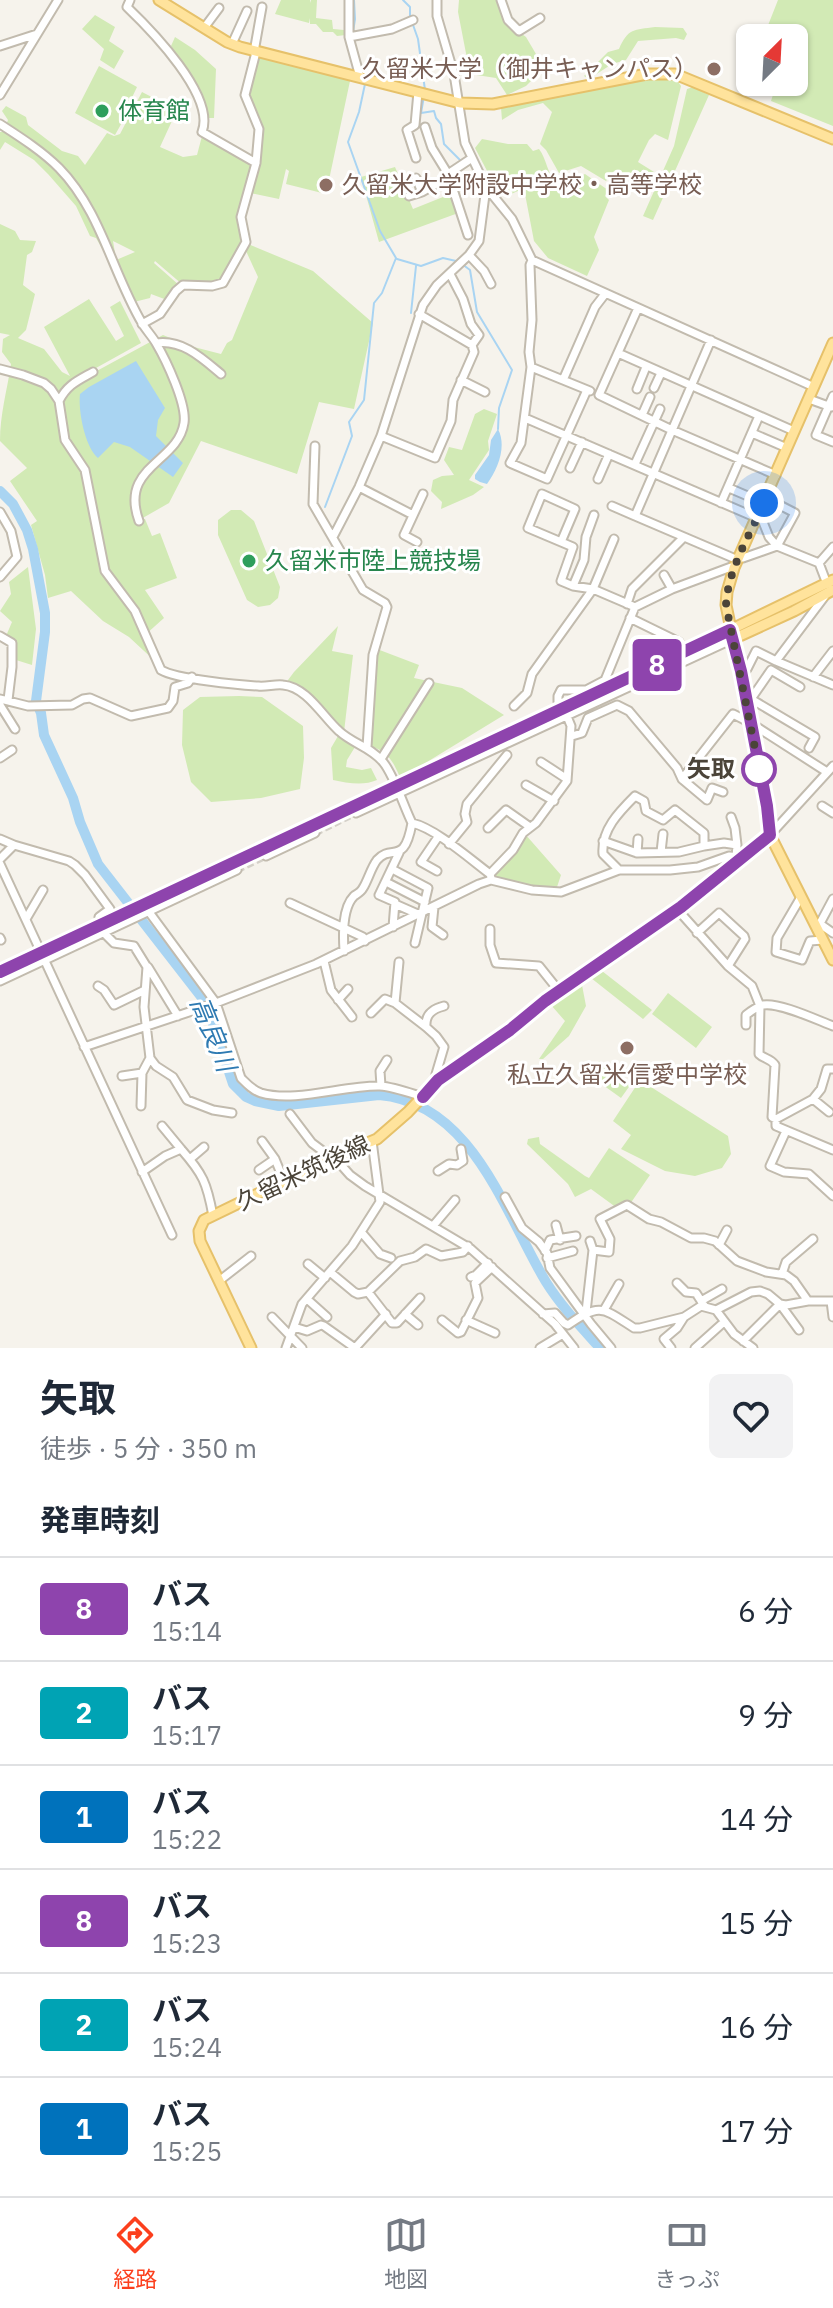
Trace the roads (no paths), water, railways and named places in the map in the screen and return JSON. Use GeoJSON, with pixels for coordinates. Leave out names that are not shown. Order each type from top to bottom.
{"type":"FeatureCollection","features":[{"type":"Feature","properties":{"kind":"main road"},"geometry":{"type":"LineString","coordinates":[[159,0],[232,44],[255,52],[460,103],[493,104],[647,74],[675,74],[833,139]]}},
{"type":"Feature","properties":{"kind":"main road"},"geometry":{"type":"LineString","coordinates":[[833,343],[738,562],[727,592],[726,605],[748,699],[749,722],[770,835],[833,960]]}},
{"type":"Feature","properties":{"kind":"main road"},"geometry":{"type":"LineString","coordinates":[[732,635],[831,589]]}},
{"type":"Feature","properties":{"kind":"main road","name":"久留米筑後線"},"geometry":{"type":"LineString","coordinates":[[251,1348],[200,1241],[199,1231],[204,1220],[372,1141],[410,1111],[438,1080],[677,909],[770,835]]}},
{"type":"Feature","properties":{"kind":"street"},"geometry":{"type":"LineString","coordinates":[[0,95],[58,0]]}},
{"type":"Feature","properties":{"kind":"street"},"geometry":{"type":"LineString","coordinates":[[130,0],[127,7],[170,51],[192,85],[202,107],[205,127],[202,132],[256,163]]}},
{"type":"Feature","properties":{"kind":"street"},"geometry":{"type":"LineString","coordinates":[[349,0],[349,37],[360,77]]}},
{"type":"Feature","properties":{"kind":"street"},"geometry":{"type":"LineString","coordinates":[[437,0],[437,16],[454,74],[465,143],[486,187],[512,219],[532,260],[814,387]]}},
{"type":"Feature","properties":{"kind":"street"},"geometry":{"type":"LineString","coordinates":[[501,0],[508,20],[519,31],[540,18]]}},
{"type":"Feature","properties":{"kind":"street"},"geometry":{"type":"LineString","coordinates":[[142,324],[160,314],[183,285],[212,286],[223,283],[246,242],[241,217],[256,163],[259,129],[245,95],[262,7]]}},
{"type":"Feature","properties":{"kind":"street"},"geometry":{"type":"LineString","coordinates":[[204,28],[219,8]]}},
{"type":"Feature","properties":{"kind":"street"},"geometry":{"type":"LineString","coordinates":[[232,44],[247,11]]}},
{"type":"Feature","properties":{"kind":"street"},"geometry":{"type":"LineString","coordinates":[[349,37],[392,29],[413,20]]}},
{"type":"Feature","properties":{"kind":"street"},"geometry":{"type":"LineString","coordinates":[[0,46],[37,34]]}},
{"type":"Feature","properties":{"kind":"street"},"geometry":{"type":"LineString","coordinates":[[416,158],[407,130],[415,125],[418,92]]}},
{"type":"Feature","properties":{"kind":"street"},"geometry":{"type":"LineString","coordinates":[[0,124],[58,167],[75,188],[95,220],[142,324],[156,343],[181,399],[185,411],[184,425],[169,448],[142,478],[135,493],[139,521]]}},
{"type":"Feature","properties":{"kind":"street"},"geometry":{"type":"LineString","coordinates":[[425,127],[432,148],[448,176],[468,235]]}},
{"type":"Feature","properties":{"kind":"street"},"geometry":{"type":"LineString","coordinates":[[409,196],[422,192],[472,158]]}},
{"type":"Feature","properties":{"kind":"street"},"geometry":{"type":"LineString","coordinates":[[416,178],[422,192]]}},
{"type":"Feature","properties":{"kind":"street"},"geometry":{"type":"LineString","coordinates":[[333,537],[381,436],[419,314],[429,295],[479,241],[486,187]]}},
{"type":"Feature","properties":{"kind":"street"},"geometry":{"type":"LineString","coordinates":[[469,255],[491,284]]}},
{"type":"Feature","properties":{"kind":"street"},"geometry":{"type":"LineString","coordinates":[[532,260],[531,367],[521,443],[510,463],[547,479],[587,390]]}},
{"type":"Feature","properties":{"kind":"street"},"geometry":{"type":"LineString","coordinates":[[450,274],[471,324],[479,335],[472,345]]}},
{"type":"Feature","properties":{"kind":"street"},"geometry":{"type":"LineString","coordinates":[[565,381],[605,294]]}},
{"type":"Feature","properties":{"kind":"street"},"geometry":{"type":"LineString","coordinates":[[599,395],[638,308]]}},
{"type":"Feature","properties":{"kind":"street"},"geometry":{"type":"LineString","coordinates":[[381,436],[435,458],[451,421],[453,400],[474,352],[472,345],[419,314]]}},
{"type":"Feature","properties":{"kind":"street"},"geometry":{"type":"LineString","coordinates":[[635,516],[711,340]]}},
{"type":"Feature","properties":{"kind":"street"},"geometry":{"type":"LineString","coordinates":[[156,343],[166,341],[181,346],[221,374]]}},
{"type":"Feature","properties":{"kind":"street"},"geometry":{"type":"LineString","coordinates":[[618,353],[794,431]]}},
{"type":"Feature","properties":{"kind":"street"},"geometry":{"type":"LineString","coordinates":[[531,367],[776,475]]}},
{"type":"Feature","properties":{"kind":"street"},"geometry":{"type":"LineString","coordinates":[[637,389],[646,367]]}},
{"type":"Feature","properties":{"kind":"street"},"geometry":{"type":"LineString","coordinates":[[0,369],[44,383],[59,401],[65,440],[85,470],[105,571],[135,611],[161,670],[174,675],[261,686],[285,684],[317,705],[337,730],[361,747],[367,747],[385,764],[412,823],[409,839],[379,895],[420,915]]}},
{"type":"Feature","properties":{"kind":"street"},"geometry":{"type":"LineString","coordinates":[[59,401],[70,384],[93,372]]}},
{"type":"Feature","properties":{"kind":"street"},"geometry":{"type":"LineString","coordinates":[[654,388],[661,373]]}},
{"type":"Feature","properties":{"kind":"street"},"geometry":{"type":"LineString","coordinates":[[461,380],[485,392]]}},
{"type":"Feature","properties":{"kind":"street"},"geometry":{"type":"LineString","coordinates":[[833,396],[816,435],[833,442]]}},
{"type":"Feature","properties":{"kind":"street"},"geometry":{"type":"LineString","coordinates":[[642,415],[650,397]]}},
{"type":"Feature","properties":{"kind":"street"},"geometry":{"type":"LineString","coordinates":[[809,399],[831,406]]}},
{"type":"Feature","properties":{"kind":"street"},"geometry":{"type":"LineString","coordinates":[[635,464],[660,409]]}},
{"type":"Feature","properties":{"kind":"street"},"geometry":{"type":"LineString","coordinates":[[721,503],[759,416]]}},
{"type":"Feature","properties":{"kind":"street"},"geometry":{"type":"LineString","coordinates":[[525,418],[721,503],[761,517],[769,537],[777,546],[819,563],[831,589],[776,661]]}},
{"type":"Feature","properties":{"kind":"street"},"geometry":{"type":"LineString","coordinates":[[752,433],[787,448]]}},
{"type":"Feature","properties":{"kind":"street"},"geometry":{"type":"LineString","coordinates":[[570,468],[582,442]]}},
{"type":"Feature","properties":{"kind":"street"},"geometry":{"type":"LineString","coordinates":[[315,446],[313,504],[363,590],[387,607],[373,655],[367,747]]}},
{"type":"Feature","properties":{"kind":"street"},"geometry":{"type":"LineString","coordinates":[[598,479],[609,454]]}},
{"type":"Feature","properties":{"kind":"street"},"geometry":{"type":"LineString","coordinates":[[359,487],[413,515]]}},
{"type":"Feature","properties":{"kind":"street"},"geometry":{"type":"LineString","coordinates":[[561,542],[575,509],[542,494],[528,528],[561,542],[573,547],[561,581],[593,589],[631,606],[777,546],[795,513],[729,488]]}},
{"type":"Feature","properties":{"kind":"street"},"geometry":{"type":"LineString","coordinates":[[417,542],[404,535],[423,494]]}},
{"type":"Feature","properties":{"kind":"street"},"geometry":{"type":"LineString","coordinates":[[612,506],[738,562]]}},
{"type":"Feature","properties":{"kind":"street"},"geometry":{"type":"LineString","coordinates":[[0,512],[11,531],[17,557],[0,577]]}},
{"type":"Feature","properties":{"kind":"street"},"geometry":{"type":"LineString","coordinates":[[573,586],[584,560],[586,537],[594,515]]}},
{"type":"Feature","properties":{"kind":"street"},"geometry":{"type":"LineString","coordinates":[[84,1047],[216,1003],[324,961],[491,877],[523,833],[554,801],[567,779],[572,736],[571,726],[558,702],[561,690],[586,690],[605,680],[630,618],[632,589],[684,537]]}},
{"type":"Feature","properties":{"kind":"street"},"geometry":{"type":"LineString","coordinates":[[514,706],[527,693],[532,674],[593,589],[614,539]]}},
{"type":"Feature","properties":{"kind":"street"},"geometry":{"type":"LineString","coordinates":[[819,563],[833,547]]}},
{"type":"Feature","properties":{"kind":"street"},"geometry":{"type":"LineString","coordinates":[[664,575],[672,589]]}},
{"type":"Feature","properties":{"kind":"street"},"geometry":{"type":"LineString","coordinates":[[630,618],[679,642],[683,653]]}},
{"type":"Feature","properties":{"kind":"street"},"geometry":{"type":"LineString","coordinates":[[565,712],[683,653],[732,635]]}},
{"type":"Feature","properties":{"kind":"street"},"geometry":{"type":"LineString","coordinates":[[355,810],[732,635]]}},
{"type":"Feature","properties":{"kind":"street"},"geometry":{"type":"LineString","coordinates":[[0,636],[12,643],[12,667],[4,699],[28,706],[72,705],[90,698],[126,715],[144,714],[168,708],[173,701],[175,687],[188,683],[192,677]]}},
{"type":"Feature","properties":{"kind":"street"},"geometry":{"type":"LineString","coordinates":[[741,671],[747,669],[756,651],[833,685]]}},
{"type":"Feature","properties":{"kind":"street"},"geometry":{"type":"LineString","coordinates":[[813,677],[833,651]]}},
{"type":"Feature","properties":{"kind":"street"},"geometry":{"type":"LineString","coordinates":[[800,687],[771,670],[748,699],[815,737],[809,748]]}},
{"type":"Feature","properties":{"kind":"street"},"geometry":{"type":"LineString","coordinates":[[381,759],[429,683]]}},
{"type":"Feature","properties":{"kind":"street"},"geometry":{"type":"LineString","coordinates":[[0,705],[15,729]]}},
{"type":"Feature","properties":{"kind":"street"},"geometry":{"type":"LineString","coordinates":[[572,736],[582,733],[588,718],[617,705],[629,711],[677,768],[682,779],[707,800],[712,788],[723,792]]}},
{"type":"Feature","properties":{"kind":"street"},"geometry":{"type":"LineString","coordinates":[[682,779],[733,714],[830,769],[770,835]]}},
{"type":"Feature","properties":{"kind":"street"},"geometry":{"type":"LineString","coordinates":[[0,758],[12,750]]}},
{"type":"Feature","properties":{"kind":"street"},"geometry":{"type":"LineString","coordinates":[[449,844],[467,822],[467,804],[507,755]]}},
{"type":"Feature","properties":{"kind":"street"},"geometry":{"type":"LineString","coordinates":[[541,762],[567,779]]}},
{"type":"Feature","properties":{"kind":"street"},"geometry":{"type":"LineString","coordinates":[[526,785],[554,801]]}},
{"type":"Feature","properties":{"kind":"street"},"geometry":{"type":"LineString","coordinates":[[619,870],[603,854],[604,834],[622,808],[635,796],[644,801],[646,811],[663,820],[675,810],[704,833],[704,846]]}},
{"type":"Feature","properties":{"kind":"street"},"geometry":{"type":"LineString","coordinates":[[822,806],[833,813]]}},
{"type":"Feature","properties":{"kind":"street"},"geometry":{"type":"LineString","coordinates":[[488,828],[506,810],[530,827]]}},
{"type":"Feature","properties":{"kind":"street"},"geometry":{"type":"LineString","coordinates":[[412,823],[449,844],[491,877],[532,890],[561,892],[619,870],[698,867],[729,856],[740,857],[731,817]]}},
{"type":"Feature","properties":{"kind":"street"},"geometry":{"type":"LineString","coordinates":[[265,853],[314,830]]}},
{"type":"Feature","properties":{"kind":"street"},"geometry":{"type":"LineString","coordinates":[[661,852],[663,834]]}},
{"type":"Feature","properties":{"kind":"street"},"geometry":{"type":"LineString","coordinates":[[437,871],[417,861],[438,837]]}},
{"type":"Feature","properties":{"kind":"street"},"geometry":{"type":"LineString","coordinates":[[0,839],[69,861],[80,870],[110,909],[99,917],[102,929],[114,943],[134,946],[178,1016]]}},
{"type":"Feature","properties":{"kind":"street"},"geometry":{"type":"LineString","coordinates":[[637,853],[638,839]]}},
{"type":"Feature","properties":{"kind":"street"},"geometry":{"type":"LineString","coordinates":[[603,841],[637,853],[679,852],[724,843],[737,845]]}},
{"type":"Feature","properties":{"kind":"street"},"geometry":{"type":"LineString","coordinates":[[14,845],[0,861],[172,1235]]}},
{"type":"Feature","properties":{"kind":"street"},"geometry":{"type":"LineString","coordinates":[[344,951],[344,927],[353,897],[363,889],[376,862],[384,855],[399,853]]}},
{"type":"Feature","properties":{"kind":"street"},"geometry":{"type":"LineString","coordinates":[[0,981],[44,956],[128,917],[149,912],[235,867],[143,905],[128,917]]}},
{"type":"Feature","properties":{"kind":"street"},"geometry":{"type":"LineString","coordinates":[[392,869],[428,888],[415,943]]}},
{"type":"Feature","properties":{"kind":"street"},"geometry":{"type":"LineString","coordinates":[[386,882],[425,902]]}},
{"type":"Feature","properties":{"kind":"street"},"geometry":{"type":"LineString","coordinates":[[26,919],[43,890]]}},
{"type":"Feature","properties":{"kind":"street"},"geometry":{"type":"LineString","coordinates":[[801,897],[777,938],[776,952],[802,960],[808,943],[823,940]]}},
{"type":"Feature","properties":{"kind":"street"},"geometry":{"type":"LineString","coordinates":[[833,899],[818,926],[833,933]]}},
{"type":"Feature","properties":{"kind":"street"},"geometry":{"type":"LineString","coordinates":[[290,903],[344,927],[365,941]]}},
{"type":"Feature","properties":{"kind":"street"},"geometry":{"type":"LineString","coordinates":[[393,927],[395,904]]}},
{"type":"Feature","properties":{"kind":"street"},"geometry":{"type":"LineString","coordinates":[[434,907],[432,927],[443,935]]}},
{"type":"Feature","properties":{"kind":"street"},"geometry":{"type":"LineString","coordinates":[[677,909],[728,966],[752,986],[760,1006],[759,1054],[775,1065],[772,1117],[776,1119],[776,1126],[833,1150]]}},
{"type":"Feature","properties":{"kind":"street"},"geometry":{"type":"LineString","coordinates":[[149,912],[216,1003],[241,1078],[258,1092],[291,1095],[381,1086],[423,1097]]}},
{"type":"Feature","properties":{"kind":"street"},"geometry":{"type":"LineString","coordinates":[[697,933],[719,913],[744,936],[728,966]]}},
{"type":"Feature","properties":{"kind":"street"},"geometry":{"type":"LineString","coordinates":[[490,929],[490,945],[496,963],[539,966],[559,991]]}},
{"type":"Feature","properties":{"kind":"street"},"geometry":{"type":"LineString","coordinates":[[0,972],[44,956]]}},
{"type":"Feature","properties":{"kind":"street"},"geometry":{"type":"LineString","coordinates":[[324,961],[331,990],[352,1017]]}},
{"type":"Feature","properties":{"kind":"street"},"geometry":{"type":"LineString","coordinates":[[395,1003],[399,962]]}},
{"type":"Feature","properties":{"kind":"street"},"geometry":{"type":"LineString","coordinates":[[147,967],[145,1027],[150,1058],[173,1077],[187,1100],[232,1113]]}},
{"type":"Feature","properties":{"kind":"street"},"geometry":{"type":"LineString","coordinates":[[98,986],[114,1005],[145,990]]}},
{"type":"Feature","properties":{"kind":"street"},"geometry":{"type":"LineString","coordinates":[[338,1000],[348,989]]}},
{"type":"Feature","properties":{"kind":"street"},"geometry":{"type":"LineString","coordinates":[[371,1013],[385,999],[395,1003],[436,1036],[444,1047],[436,1074],[438,1080]]}},
{"type":"Feature","properties":{"kind":"street"},"geometry":{"type":"LineString","coordinates":[[746,1025],[746,1015],[760,1006],[772,1005],[833,1026]]}},
{"type":"Feature","properties":{"kind":"street"},"geometry":{"type":"LineString","coordinates":[[426,1027],[428,1015],[437,1007],[444,1006]]}},
{"type":"Feature","properties":{"kind":"street"},"geometry":{"type":"LineString","coordinates":[[141,1106],[142,1073],[150,1058]]}},
{"type":"Feature","properties":{"kind":"street"},"geometry":{"type":"LineString","coordinates":[[381,1086],[380,1071],[387,1060]]}},
{"type":"Feature","properties":{"kind":"street"},"geometry":{"type":"LineString","coordinates":[[776,1119],[813,1099],[821,1089],[827,1069],[833,1069]]}},
{"type":"Feature","properties":{"kind":"street"},"geometry":{"type":"LineString","coordinates":[[122,1076],[142,1073]]}},
{"type":"Feature","properties":{"kind":"street"},"geometry":{"type":"LineString","coordinates":[[813,1099],[829,1112]]}},
{"type":"Feature","properties":{"kind":"street"},"geometry":{"type":"LineString","coordinates":[[290,1114],[312,1143],[350,1175],[468,1246],[543,1314],[574,1348]]}},
{"type":"Feature","properties":{"kind":"street"},"geometry":{"type":"LineString","coordinates":[[162,1126],[201,1172],[209,1192],[213,1216]]}},
{"type":"Feature","properties":{"kind":"street"},"geometry":{"type":"LineString","coordinates":[[786,1131],[770,1166],[784,1172],[809,1174],[833,1196]]}},
{"type":"Feature","properties":{"kind":"street"},"geometry":{"type":"LineString","coordinates":[[262,1141],[275,1159],[284,1181]]}},
{"type":"Feature","properties":{"kind":"street"},"geometry":{"type":"LineString","coordinates":[[286,1348],[302,1304],[362,1233],[380,1202],[372,1141]]}},
{"type":"Feature","properties":{"kind":"street"},"geometry":{"type":"LineString","coordinates":[[190,1159],[204,1147]]}},
{"type":"Feature","properties":{"kind":"street"},"geometry":{"type":"LineString","coordinates":[[142,1172],[181,1149]]}},
{"type":"Feature","properties":{"kind":"street"},"geometry":{"type":"LineString","coordinates":[[438,1171],[449,1164],[457,1165],[463,1161],[461,1149]]}},
{"type":"Feature","properties":{"kind":"street"},"geometry":{"type":"LineString","coordinates":[[259,1170],[275,1159]]}},
{"type":"Feature","properties":{"kind":"street"},"geometry":{"type":"LineString","coordinates":[[505,1197],[522,1228],[535,1236],[550,1268],[611,1348]]}},
{"type":"Feature","properties":{"kind":"street"},"geometry":{"type":"LineString","coordinates":[[433,1226],[455,1200]]}},
{"type":"Feature","properties":{"kind":"street"},"geometry":{"type":"LineString","coordinates":[[583,1314],[592,1245],[609,1252],[610,1239],[600,1219],[627,1205],[691,1238],[715,1241],[737,1261],[766,1272],[782,1274],[794,1281],[808,1301]]}},
{"type":"Feature","properties":{"kind":"street"},"geometry":{"type":"LineString","coordinates":[[556,1225],[560,1240]]}},
{"type":"Feature","properties":{"kind":"street"},"geometry":{"type":"LineString","coordinates":[[719,1245],[727,1230]]}},
{"type":"Feature","properties":{"kind":"street"},"geometry":{"type":"LineString","coordinates":[[362,1233],[380,1254],[391,1258]]}},
{"type":"Feature","properties":{"kind":"street"},"geometry":{"type":"LineString","coordinates":[[546,1255],[550,1240],[576,1236]]}},
{"type":"Feature","properties":{"kind":"street"},"geometry":{"type":"LineString","coordinates":[[782,1274],[786,1262],[813,1239]]}},
{"type":"Feature","properties":{"kind":"street"},"geometry":{"type":"LineString","coordinates":[[308,1264],[358,1294],[368,1292],[400,1261],[415,1257],[426,1249],[441,1256],[463,1252],[468,1246]]}},
{"type":"Feature","properties":{"kind":"street"},"geometry":{"type":"LineString","coordinates":[[546,1255],[573,1251]]}},
{"type":"Feature","properties":{"kind":"street"},"geometry":{"type":"LineString","coordinates":[[219,1281],[251,1256]]}},
{"type":"Feature","properties":{"kind":"street"},"geometry":{"type":"LineString","coordinates":[[471,1277],[490,1265]]}},
{"type":"Feature","properties":{"kind":"street"},"geometry":{"type":"LineString","coordinates":[[442,1320],[458,1333],[461,1332],[478,1298],[475,1283],[490,1265]]}},
{"type":"Feature","properties":{"kind":"street"},"geometry":{"type":"LineString","coordinates":[[677,1283],[686,1292],[696,1293],[703,1304],[716,1310],[742,1344],[753,1348]]}},
{"type":"Feature","properties":{"kind":"street"},"geometry":{"type":"LineString","coordinates":[[604,1310],[619,1284]]}},
{"type":"Feature","properties":{"kind":"street"},"geometry":{"type":"LineString","coordinates":[[543,1314],[555,1313],[568,1325],[594,1309],[604,1310],[634,1328],[684,1317],[722,1289]]}},
{"type":"Feature","properties":{"kind":"street"},"geometry":{"type":"LineString","coordinates":[[716,1310],[751,1292],[760,1291],[780,1304],[799,1330]]}},
{"type":"Feature","properties":{"kind":"street"},"geometry":{"type":"LineString","coordinates":[[368,1292],[392,1323],[397,1323],[420,1298]]}},
{"type":"Feature","properties":{"kind":"street"},"geometry":{"type":"LineString","coordinates":[[307,1299],[327,1317]]}},
{"type":"Feature","properties":{"kind":"street"},"geometry":{"type":"LineString","coordinates":[[780,1304],[832,1301],[833,1317]]}},
{"type":"Feature","properties":{"kind":"street"},"geometry":{"type":"LineString","coordinates":[[742,1344],[780,1304]]}},
{"type":"Feature","properties":{"kind":"street"},"geometry":{"type":"LineString","coordinates":[[294,1327],[307,1331],[324,1326],[355,1348],[386,1314]]}},
{"type":"Feature","properties":{"kind":"street"},"geometry":{"type":"LineString","coordinates":[[405,1314],[418,1325]]}},
{"type":"Feature","properties":{"kind":"street"},"geometry":{"type":"LineString","coordinates":[[272,1317],[302,1348]]}},
{"type":"Feature","properties":{"kind":"street"},"geometry":{"type":"LineString","coordinates":[[671,1348],[664,1339],[684,1317]]}},
{"type":"Feature","properties":{"kind":"street"},"geometry":{"type":"LineString","coordinates":[[466,1320],[495,1333]]}},
{"type":"Feature","properties":{"kind":"street"},"geometry":{"type":"LineString","coordinates":[[695,1348],[724,1322]]}},
{"type":"Feature","properties":{"kind":"street"},"geometry":{"type":"LineString","coordinates":[[540,1348],[563,1334]]}},
{"type":"Feature","properties":{"kind":"water"},"geometry":{"type":"Polygon","coordinates":[[[136,361],[165,408],[158,420],[156,436],[183,463],[173,477],[130,447],[114,442],[98,458],[86,437],[81,419],[80,394],[136,361]]]}},
{"type":"Feature","properties":{"kind":"water"},"geometry":{"type":"Polygon","coordinates":[[[498,429],[502,443],[500,457],[487,484],[475,479],[475,475],[489,455],[491,440],[498,429]]]}},
{"type":"Feature","properties":{"kind":"waterway"},"geometry":{"type":"LineString","coordinates":[[353,32],[354,0]]}},
{"type":"Feature","properties":{"kind":"waterway"},"geometry":{"type":"LineString","coordinates":[[403,0],[410,7],[410,16]]}},
{"type":"Feature","properties":{"kind":"waterway"},"geometry":{"type":"LineString","coordinates":[[412,22],[418,39],[425,90]]}},
{"type":"Feature","properties":{"kind":"waterway"},"geometry":{"type":"LineString","coordinates":[[353,38],[360,63]]}},
{"type":"Feature","properties":{"kind":"waterway"},"geometry":{"type":"LineString","coordinates":[[325,507],[352,436],[349,422],[364,400],[374,303],[382,293],[396,258],[380,231],[348,142],[365,84]]}},
{"type":"Feature","properties":{"kind":"waterway"},"geometry":{"type":"LineString","coordinates":[[424,96],[421,113],[434,111],[441,124],[444,144],[461,161]]}},
{"type":"Feature","properties":{"kind":"waterway"},"geometry":{"type":"LineString","coordinates":[[397,259],[421,266],[443,258],[456,261]]}},
{"type":"Feature","properties":{"kind":"waterway"},"geometry":{"type":"LineString","coordinates":[[462,264],[470,270],[477,312],[512,370],[499,408],[498,429]]}},
{"type":"Feature","properties":{"kind":"waterway"},"geometry":{"type":"LineString","coordinates":[[411,313],[416,266]]}},
{"type":"Feature","properties":{"kind":"waterway","name":"高良川"},"geometry":{"type":"LineString","coordinates":[[0,491],[13,504],[27,530],[45,613],[36,701],[44,735],[73,798],[98,864],[206,1003],[233,1084],[246,1097],[279,1106],[379,1095],[411,1103],[439,1118],[462,1140],[482,1166],[546,1282],[600,1348]]}},
{"type":"Feature","properties":{"kind":"tunnel"},"geometry":{"type":"LineString","coordinates":[[313,826],[355,807]]}},
{"type":"Feature","properties":{"kind":"tunnel"},"geometry":{"type":"LineString","coordinates":[[315,833],[356,813]]}},
{"type":"Feature","properties":{"kind":"tunnel"},"geometry":{"type":"LineString","coordinates":[[234,863],[263,850]]}},
{"type":"Feature","properties":{"kind":"tunnel"},"geometry":{"type":"LineString","coordinates":[[237,870],[266,856]]}},
{"type":"Feature","properties":{"kind":"place","name":"久留米大学（御井キャンパス）"},"geometry":{"type":"Point","coordinates":[714,69]}},
{"type":"Feature","properties":{"kind":"place","name":"体育館"},"geometry":{"type":"Point","coordinates":[102,111]}},
{"type":"Feature","properties":{"kind":"place","name":"久留米大学附設中学校・高等学校"},"geometry":{"type":"Point","coordinates":[326,185]}},
{"type":"Feature","properties":{"kind":"place","name":"久留米市陸上競技場"},"geometry":{"type":"Point","coordinates":[249,561]}},
{"type":"Feature","properties":{"kind":"place","name":"矢取"},"geometry":{"type":"Point","coordinates":[759,769]}},
{"type":"Feature","properties":{"kind":"place","name":"私立久留米信愛中学校"},"geometry":{"type":"Point","coordinates":[627,1048]}}]}
